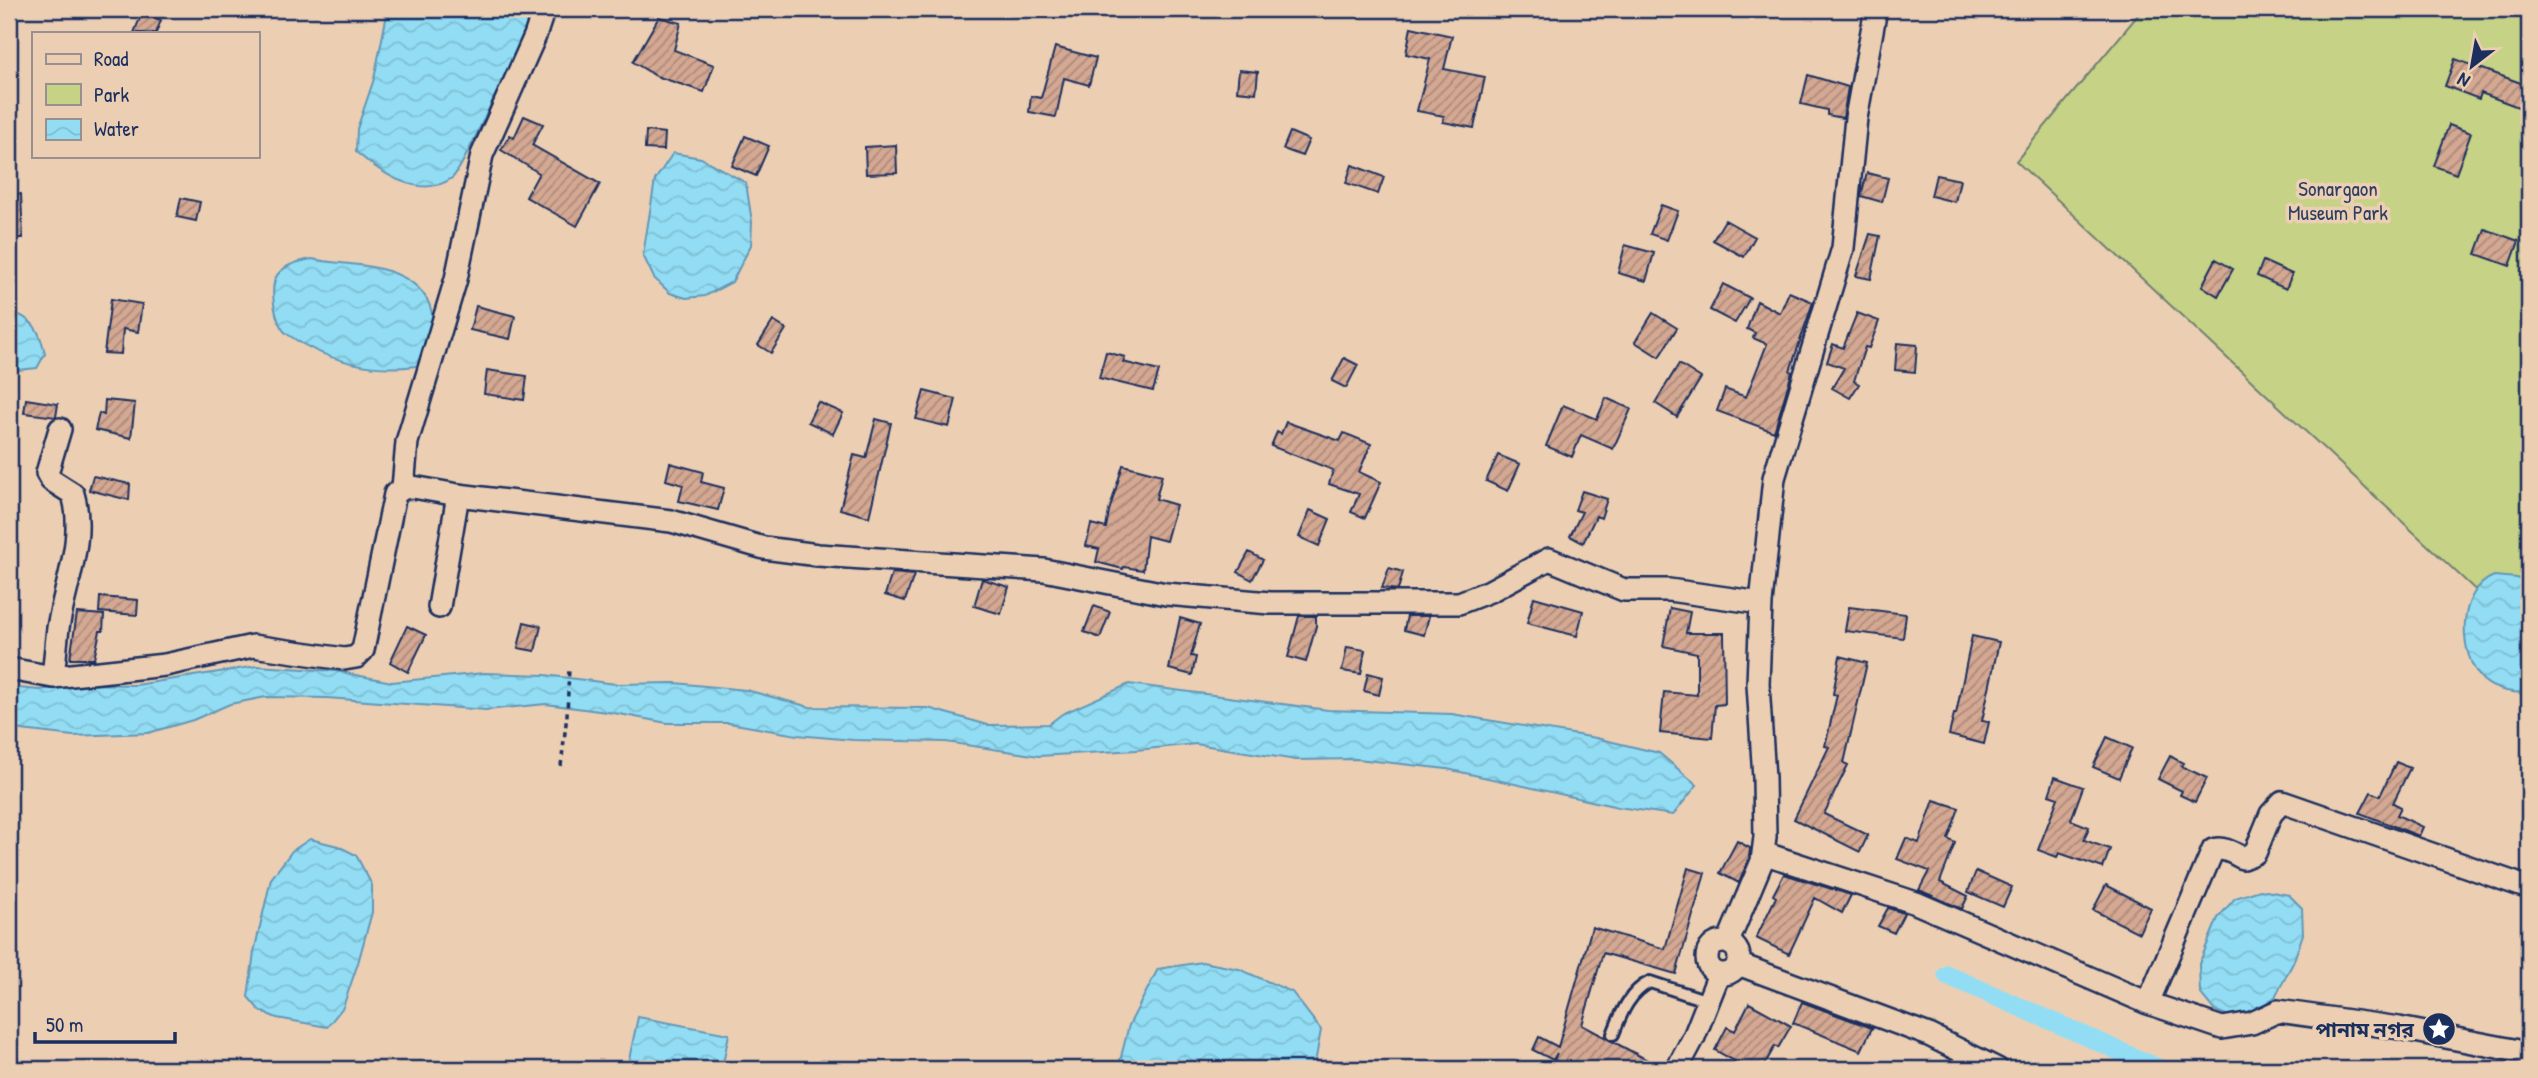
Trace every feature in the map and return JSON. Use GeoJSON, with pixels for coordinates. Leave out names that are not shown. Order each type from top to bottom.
{"type":"FeatureCollection","features":[{"type":"Feature","properties":{"kind":"street"},"geometry":{"type":"LineString","coordinates":[[403,488],[407,442],[456,279],[482,155],[536,36],[544,9]]}},
{"type":"Feature","properties":{"kind":"street"},"geometry":{"type":"LineString","coordinates":[[1728,942],[1752,889],[1763,853],[1764,778],[1758,684],[1761,603],[1774,478],[1843,248],[1856,118],[1876,9]]}},
{"type":"Feature","properties":{"kind":"street"},"geometry":{"type":"LineString","coordinates":[[53,677],[58,627],[73,563],[77,509],[73,494],[51,480],[47,473],[60,429]]}},
{"type":"Feature","properties":{"kind":"street"},"geometry":{"type":"LineString","coordinates":[[9,670],[53,677],[165,665],[253,646],[344,659],[356,657],[363,650],[395,494],[403,488],[413,487],[671,522],[764,548],[818,555],[1044,570],[1166,594],[1244,601],[1459,603],[1490,592],[1549,559],[1624,590],[1669,590],[1761,603]]}},
{"type":"Feature","properties":{"kind":"street"},"geometry":{"type":"LineString","coordinates":[[439,607],[458,495]]}},
{"type":"Feature","properties":{"kind":"street"},"geometry":{"type":"LineString","coordinates":[[2148,1003],[2213,850],[2225,850],[2243,858],[2255,853],[2271,814],[2282,802],[2529,888]]}},
{"type":"Feature","properties":{"kind":"street"},"geometry":{"type":"LineString","coordinates":[[1763,853],[1916,903],[2148,1003],[2222,1028],[2252,1023],[2278,1011],[2399,1028],[2529,1053]]}},
{"type":"Feature","properties":{"kind":"street"},"geometry":{"type":"LineString","coordinates":[[1677,1069],[1708,1002],[1729,969],[1739,953],[1728,942],[1716,943],[1708,951],[1710,967],[1729,969],[1929,1035],[1997,1069]]}},
{"type":"Feature","properties":{"kind":"lane"},"geometry":{"type":"LineString","coordinates":[[1613,1034],[1621,1014],[1637,988],[1650,982],[1708,1002]]}},
{"type":"Feature","properties":{"kind":"path"},"geometry":{"type":"LineString","coordinates":[[561,766],[569,667]]}},
{"type":"Feature","properties":{"kind":"green space","name":"Sonargaon Museum Park"},"geometry":{"type":"Polygon","coordinates":[[[2143,9],[2529,9],[2529,640],[2016,161],[2143,9]]]}},
{"type":"Feature","properties":{"kind":"water"},"geometry":{"type":"Polygon","coordinates":[[[388,9],[530,9],[518,56],[461,165],[452,178],[440,184],[414,185],[401,181],[356,152],[357,129],[374,79],[388,9]]]}},
{"type":"Feature","properties":{"kind":"water"},"geometry":{"type":"Polygon","coordinates":[[[673,153],[701,158],[746,183],[752,222],[751,245],[732,282],[705,296],[686,298],[670,293],[654,278],[643,255],[655,180],[673,153]]]}},
{"type":"Feature","properties":{"kind":"water"},"geometry":{"type":"Polygon","coordinates":[[[312,259],[387,271],[418,288],[432,313],[432,329],[427,347],[416,366],[365,366],[333,358],[283,330],[276,315],[273,296],[275,280],[285,268],[312,259]]]}},
{"type":"Feature","properties":{"kind":"water"},"geometry":{"type":"Polygon","coordinates":[[[9,311],[30,321],[41,338],[45,354],[37,368],[9,371],[9,311]]]}},
{"type":"Feature","properties":{"kind":"water"},"geometry":{"type":"Polygon","coordinates":[[[2494,576],[2517,578],[2529,583],[2529,693],[2505,691],[2488,684],[2474,669],[2469,655],[2465,639],[2467,608],[2482,583],[2494,576]]]}},
{"type":"Feature","properties":{"kind":"water"},"geometry":{"type":"Polygon","coordinates":[[[257,666],[335,671],[392,682],[484,673],[545,675],[616,684],[675,683],[746,690],[810,707],[928,708],[988,725],[1049,724],[1062,714],[1129,684],[1328,710],[1452,714],[1596,738],[1659,753],[1697,785],[1673,815],[1618,807],[1447,769],[1357,759],[1296,760],[1196,744],[1039,756],[946,742],[853,740],[797,735],[729,723],[667,723],[546,704],[486,710],[327,698],[266,697],[230,704],[193,720],[148,733],[73,736],[9,727],[9,687],[39,690],[82,684],[136,685],[257,666]]]}},
{"type":"Feature","properties":{"kind":"water"},"geometry":{"type":"Polygon","coordinates":[[[310,839],[338,846],[356,855],[372,885],[372,912],[358,963],[343,1007],[327,1027],[277,1018],[260,1011],[248,997],[254,952],[271,879],[292,851],[310,839]]]}},
{"type":"Feature","properties":{"kind":"water"},"geometry":{"type":"Polygon","coordinates":[[[2260,890],[2289,895],[2302,908],[2303,934],[2293,963],[2275,997],[2251,1013],[2231,1017],[2214,1010],[2200,993],[2199,964],[2218,918],[2235,898],[2260,890]]]}},
{"type":"Feature","properties":{"kind":"water"},"geometry":{"type":"Polygon","coordinates":[[[1202,962],[1239,969],[1292,992],[1321,1030],[1314,1069],[1118,1069],[1129,1025],[1158,969],[1202,962]]]}},
{"type":"Feature","properties":{"kind":"water"},"geometry":{"type":"Polygon","coordinates":[[[638,1017],[729,1034],[722,1069],[627,1069],[638,1017]]]}},
{"type":"Feature","properties":{"kind":"building"},"geometry":{"type":"Polygon","coordinates":[[[142,13],[161,20],[156,32],[134,32],[142,13]]]}},
{"type":"Feature","properties":{"kind":"building"},"geometry":{"type":"Polygon","coordinates":[[[659,17],[681,23],[674,50],[714,65],[704,92],[656,76],[633,62],[659,17]]]}},
{"type":"Feature","properties":{"kind":"building"},"geometry":{"type":"Polygon","coordinates":[[[1411,27],[1452,36],[1444,69],[1485,77],[1474,128],[1443,122],[1444,116],[1417,111],[1430,59],[1406,54],[1411,27]]]}},
{"type":"Feature","properties":{"kind":"building"},"geometry":{"type":"Polygon","coordinates":[[[1055,47],[1096,58],[1089,85],[1064,78],[1056,117],[1029,112],[1031,96],[1041,98],[1055,47]]]}},
{"type":"Feature","properties":{"kind":"building"},"geometry":{"type":"Polygon","coordinates":[[[2455,59],[2529,86],[2529,111],[2481,93],[2479,99],[2445,86],[2455,59]]]}},
{"type":"Feature","properties":{"kind":"building"},"geometry":{"type":"Polygon","coordinates":[[[1239,70],[1258,72],[1256,93],[1237,91],[1239,70]]]}},
{"type":"Feature","properties":{"kind":"building"},"geometry":{"type":"Polygon","coordinates":[[[1808,75],[1848,87],[1843,118],[1827,115],[1827,110],[1801,104],[1808,75]]]}},
{"type":"Feature","properties":{"kind":"building"},"geometry":{"type":"Polygon","coordinates":[[[524,116],[543,124],[532,145],[600,184],[577,226],[526,197],[539,173],[501,150],[510,135],[514,138],[524,116]]]}},
{"type":"Feature","properties":{"kind":"building"},"geometry":{"type":"Polygon","coordinates":[[[2449,125],[2471,133],[2456,174],[2434,166],[2449,125]]]}},
{"type":"Feature","properties":{"kind":"building"},"geometry":{"type":"Polygon","coordinates":[[[646,131],[665,133],[664,150],[645,149],[646,131]]]}},
{"type":"Feature","properties":{"kind":"building"},"geometry":{"type":"Polygon","coordinates":[[[1290,132],[1309,140],[1302,156],[1283,149],[1290,132]]]}},
{"type":"Feature","properties":{"kind":"building"},"geometry":{"type":"Polygon","coordinates":[[[745,136],[769,146],[756,176],[732,166],[745,136]]]}},
{"type":"Feature","properties":{"kind":"building"},"geometry":{"type":"Polygon","coordinates":[[[896,145],[897,173],[866,174],[865,147],[896,145]]]}},
{"type":"Feature","properties":{"kind":"building"},"geometry":{"type":"Polygon","coordinates":[[[1352,165],[1384,177],[1378,194],[1346,183],[1352,165]]]}},
{"type":"Feature","properties":{"kind":"building"},"geometry":{"type":"Polygon","coordinates":[[[1867,173],[1888,178],[1882,202],[1861,196],[1867,173]]]}},
{"type":"Feature","properties":{"kind":"building"},"geometry":{"type":"Polygon","coordinates":[[[1936,175],[1960,180],[1955,202],[1931,196],[1936,175]]]}},
{"type":"Feature","properties":{"kind":"building"},"geometry":{"type":"Polygon","coordinates":[[[21,194],[23,238],[9,238],[9,195],[21,194]]]}},
{"type":"Feature","properties":{"kind":"building"},"geometry":{"type":"Polygon","coordinates":[[[181,198],[200,202],[196,221],[177,217],[181,198]]]}},
{"type":"Feature","properties":{"kind":"building"},"geometry":{"type":"Polygon","coordinates":[[[1661,205],[1678,211],[1667,240],[1650,234],[1661,205]]]}},
{"type":"Feature","properties":{"kind":"building"},"geometry":{"type":"Polygon","coordinates":[[[1725,220],[1755,237],[1744,257],[1713,240],[1725,220]]]}},
{"type":"Feature","properties":{"kind":"building"},"geometry":{"type":"Polygon","coordinates":[[[2485,229],[2519,241],[2510,266],[2476,254],[2485,229]]]}},
{"type":"Feature","properties":{"kind":"building"},"geometry":{"type":"Polygon","coordinates":[[[1870,234],[1880,236],[1871,279],[1856,276],[1870,234]]]}},
{"type":"Feature","properties":{"kind":"building"},"geometry":{"type":"Polygon","coordinates":[[[1625,245],[1654,253],[1646,281],[1618,273],[1625,245]]]}},
{"type":"Feature","properties":{"kind":"building"},"geometry":{"type":"Polygon","coordinates":[[[2216,259],[2233,269],[2218,296],[2202,286],[2216,259]]]}},
{"type":"Feature","properties":{"kind":"building"},"geometry":{"type":"Polygon","coordinates":[[[2263,261],[2292,274],[2286,289],[2257,276],[2263,261]]]}},
{"type":"Feature","properties":{"kind":"building"},"geometry":{"type":"Polygon","coordinates":[[[1723,284],[1750,298],[1735,323],[1710,310],[1723,284]]]}},
{"type":"Feature","properties":{"kind":"building"},"geometry":{"type":"Polygon","coordinates":[[[1789,292],[1813,302],[1790,371],[1792,372],[1774,432],[1717,411],[1725,389],[1746,397],[1767,344],[1753,338],[1755,333],[1747,329],[1757,301],[1780,313],[1789,292]]]}},
{"type":"Feature","properties":{"kind":"building"},"geometry":{"type":"Polygon","coordinates":[[[111,299],[142,304],[138,332],[123,329],[121,354],[104,353],[111,299]]]}},
{"type":"Feature","properties":{"kind":"building"},"geometry":{"type":"Polygon","coordinates":[[[476,306],[515,316],[510,339],[470,330],[476,306]]]}},
{"type":"Feature","properties":{"kind":"building"},"geometry":{"type":"Polygon","coordinates":[[[1653,313],[1677,328],[1659,357],[1635,342],[1653,313]]]}},
{"type":"Feature","properties":{"kind":"building"},"geometry":{"type":"Polygon","coordinates":[[[1857,313],[1879,321],[1869,348],[1865,347],[1854,381],[1859,384],[1850,398],[1832,388],[1844,368],[1827,362],[1833,344],[1843,348],[1857,313]]]}},
{"type":"Feature","properties":{"kind":"building"},"geometry":{"type":"Polygon","coordinates":[[[773,321],[786,329],[771,353],[758,345],[773,321]]]}},
{"type":"Feature","properties":{"kind":"building"},"geometry":{"type":"Polygon","coordinates":[[[1897,343],[1917,345],[1915,372],[1895,370],[1897,343]]]}},
{"type":"Feature","properties":{"kind":"building"},"geometry":{"type":"Polygon","coordinates":[[[1106,352],[1125,357],[1123,362],[1159,371],[1153,391],[1099,378],[1106,352]]]}},
{"type":"Feature","properties":{"kind":"building"},"geometry":{"type":"Polygon","coordinates":[[[1344,358],[1358,365],[1346,388],[1332,381],[1344,358]]]}},
{"type":"Feature","properties":{"kind":"building"},"geometry":{"type":"Polygon","coordinates":[[[1679,364],[1701,378],[1677,417],[1655,403],[1679,364]]]}},
{"type":"Feature","properties":{"kind":"building"},"geometry":{"type":"Polygon","coordinates":[[[487,370],[527,376],[524,400],[484,394],[487,370]]]}},
{"type":"Feature","properties":{"kind":"building"},"geometry":{"type":"Polygon","coordinates":[[[924,391],[956,399],[949,427],[916,419],[924,391]]]}},
{"type":"Feature","properties":{"kind":"building"},"geometry":{"type":"Polygon","coordinates":[[[1606,398],[1631,409],[1613,449],[1581,435],[1572,457],[1546,446],[1563,405],[1597,419],[1606,398]]]}},
{"type":"Feature","properties":{"kind":"building"},"geometry":{"type":"Polygon","coordinates":[[[26,399],[58,404],[56,417],[24,413],[26,399]]]}},
{"type":"Feature","properties":{"kind":"building"},"geometry":{"type":"Polygon","coordinates":[[[105,400],[135,403],[131,438],[95,430],[99,413],[104,415],[105,400]]]}},
{"type":"Feature","properties":{"kind":"building"},"geometry":{"type":"Polygon","coordinates":[[[818,402],[843,413],[833,434],[808,422],[818,402]]]}},
{"type":"Feature","properties":{"kind":"building"},"geometry":{"type":"Polygon","coordinates":[[[876,419],[891,423],[869,517],[840,509],[854,455],[866,458],[876,419]]]}},
{"type":"Feature","properties":{"kind":"building"},"geometry":{"type":"Polygon","coordinates":[[[1286,422],[1340,441],[1344,433],[1371,444],[1359,472],[1381,482],[1365,518],[1351,512],[1359,494],[1329,484],[1333,470],[1271,446],[1277,432],[1281,434],[1286,422]]]}},
{"type":"Feature","properties":{"kind":"building"},"geometry":{"type":"Polygon","coordinates":[[[1498,455],[1520,464],[1508,491],[1486,481],[1498,455]]]}},
{"type":"Feature","properties":{"kind":"building"},"geometry":{"type":"Polygon","coordinates":[[[670,463],[703,472],[701,482],[724,488],[718,510],[679,501],[683,485],[666,480],[670,463]]]}},
{"type":"Feature","properties":{"kind":"building"},"geometry":{"type":"Polygon","coordinates":[[[1123,465],[1162,475],[1156,499],[1176,505],[1166,541],[1147,536],[1143,570],[1123,569],[1096,562],[1099,549],[1086,546],[1091,524],[1106,528],[1123,465]]]}},
{"type":"Feature","properties":{"kind":"building"},"geometry":{"type":"Polygon","coordinates":[[[93,476],[130,484],[129,500],[89,490],[93,476]]]}},
{"type":"Feature","properties":{"kind":"building"},"geometry":{"type":"Polygon","coordinates":[[[1582,491],[1607,499],[1601,518],[1596,516],[1583,543],[1570,536],[1582,512],[1575,510],[1582,491]]]}},
{"type":"Feature","properties":{"kind":"building"},"geometry":{"type":"Polygon","coordinates":[[[1310,510],[1330,519],[1319,546],[1299,537],[1310,510]]]}},
{"type":"Feature","properties":{"kind":"building"},"geometry":{"type":"Polygon","coordinates":[[[1249,552],[1263,560],[1252,580],[1238,572],[1249,552]]]}},
{"type":"Feature","properties":{"kind":"building"},"geometry":{"type":"Polygon","coordinates":[[[1389,568],[1403,572],[1398,590],[1382,588],[1389,568]]]}},
{"type":"Feature","properties":{"kind":"building"},"geometry":{"type":"Polygon","coordinates":[[[892,573],[914,575],[905,601],[885,595],[892,573]]]}},
{"type":"Feature","properties":{"kind":"building"},"geometry":{"type":"Polygon","coordinates":[[[982,579],[1009,587],[1001,614],[974,606],[982,579]]]}},
{"type":"Feature","properties":{"kind":"building"},"geometry":{"type":"Polygon","coordinates":[[[100,597],[138,600],[137,615],[99,612],[100,597]]]}},
{"type":"Feature","properties":{"kind":"building"},"geometry":{"type":"Polygon","coordinates":[[[1534,597],[1583,611],[1577,636],[1527,623],[1534,597]]]}},
{"type":"Feature","properties":{"kind":"building"},"geometry":{"type":"Polygon","coordinates":[[[1094,606],[1110,612],[1100,638],[1084,632],[1094,606]]]}},
{"type":"Feature","properties":{"kind":"building"},"geometry":{"type":"Polygon","coordinates":[[[1849,607],[1906,614],[1903,638],[1845,631],[1849,607]]]}},
{"type":"Feature","properties":{"kind":"building"},"geometry":{"type":"Polygon","coordinates":[[[1670,608],[1690,612],[1686,633],[1724,633],[1725,704],[1715,705],[1712,738],[1660,733],[1664,692],[1697,695],[1697,653],[1663,646],[1670,608]]]}},
{"type":"Feature","properties":{"kind":"building"},"geometry":{"type":"Polygon","coordinates":[[[77,613],[104,615],[103,631],[100,631],[94,659],[70,659],[77,613]]]}},
{"type":"Feature","properties":{"kind":"building"},"geometry":{"type":"Polygon","coordinates":[[[1299,616],[1316,616],[1316,626],[1306,662],[1288,657],[1299,616]]]}},
{"type":"Feature","properties":{"kind":"building"},"geometry":{"type":"Polygon","coordinates":[[[1407,616],[1429,616],[1424,635],[1404,630],[1407,616]]]}},
{"type":"Feature","properties":{"kind":"building"},"geometry":{"type":"Polygon","coordinates":[[[1180,618],[1200,624],[1191,656],[1196,657],[1192,675],[1169,669],[1180,618]]]}},
{"type":"Feature","properties":{"kind":"building"},"geometry":{"type":"Polygon","coordinates":[[[524,622],[541,626],[535,651],[518,648],[524,622]]]}},
{"type":"Feature","properties":{"kind":"building"},"geometry":{"type":"Polygon","coordinates":[[[407,626],[426,635],[408,672],[390,662],[407,626]]]}},
{"type":"Feature","properties":{"kind":"building"},"geometry":{"type":"Polygon","coordinates":[[[1972,636],[1999,642],[1982,721],[1989,722],[1984,744],[1949,735],[1972,636]]]}},
{"type":"Feature","properties":{"kind":"building"},"geometry":{"type":"Polygon","coordinates":[[[1347,647],[1365,650],[1361,674],[1342,671],[1347,647]]]}},
{"type":"Feature","properties":{"kind":"building"},"geometry":{"type":"Polygon","coordinates":[[[1840,656],[1867,663],[1844,763],[1848,765],[1824,814],[1868,835],[1860,852],[1794,819],[1829,747],[1825,746],[1837,695],[1833,694],[1840,656]]]}},
{"type":"Feature","properties":{"kind":"building"},"geometry":{"type":"Polygon","coordinates":[[[1368,673],[1383,677],[1379,695],[1364,691],[1368,673]]]}},
{"type":"Feature","properties":{"kind":"building"},"geometry":{"type":"Polygon","coordinates":[[[2107,737],[2132,748],[2119,778],[2093,767],[2107,737]]]}},
{"type":"Feature","properties":{"kind":"building"},"geometry":{"type":"Polygon","coordinates":[[[2170,756],[2183,763],[2181,766],[2207,778],[2195,802],[2180,795],[2182,791],[2158,779],[2170,756]]]}},
{"type":"Feature","properties":{"kind":"building"},"geometry":{"type":"Polygon","coordinates":[[[2396,762],[2410,768],[2393,803],[2401,807],[2397,815],[2423,827],[2419,836],[2360,813],[2371,792],[2380,796],[2396,762]]]}},
{"type":"Feature","properties":{"kind":"building"},"geometry":{"type":"Polygon","coordinates":[[[2055,777],[2083,787],[2071,820],[2089,827],[2084,840],[2110,849],[2103,868],[2059,853],[2057,857],[2038,850],[2058,798],[2049,795],[2055,777]]]}},
{"type":"Feature","properties":{"kind":"building"},"geometry":{"type":"Polygon","coordinates":[[[1934,800],[1959,808],[1948,839],[1955,843],[1940,882],[1968,896],[1962,909],[1919,890],[1929,871],[1897,859],[1906,838],[1919,843],[1934,800]]]}},
{"type":"Feature","properties":{"kind":"building"},"geometry":{"type":"Polygon","coordinates":[[[1737,841],[1750,848],[1739,883],[1720,873],[1737,841]]]}},
{"type":"Feature","properties":{"kind":"building"},"geometry":{"type":"Polygon","coordinates":[[[1688,868],[1705,873],[1676,974],[1603,953],[1582,1025],[1664,1069],[1574,1069],[1554,1060],[1557,1053],[1553,1060],[1533,1050],[1539,1037],[1558,1047],[1592,927],[1665,949],[1688,868]]]}},
{"type":"Feature","properties":{"kind":"building"},"geometry":{"type":"Polygon","coordinates":[[[1976,871],[2012,887],[2003,907],[1968,892],[1976,871]]]}},
{"type":"Feature","properties":{"kind":"building"},"geometry":{"type":"Polygon","coordinates":[[[1784,874],[1851,895],[1842,913],[1815,898],[1789,954],[1756,938],[1784,874]]]}},
{"type":"Feature","properties":{"kind":"building"},"geometry":{"type":"Polygon","coordinates":[[[2106,885],[2151,908],[2139,933],[2093,910],[2106,885]]]}},
{"type":"Feature","properties":{"kind":"building"},"geometry":{"type":"Polygon","coordinates":[[[1888,908],[1904,913],[1894,933],[1878,926],[1888,908]]]}},
{"type":"Feature","properties":{"kind":"building"},"geometry":{"type":"Polygon","coordinates":[[[1802,1002],[1872,1028],[1861,1051],[1793,1023],[1802,1002]]]}},
{"type":"Feature","properties":{"kind":"building"},"geometry":{"type":"Polygon","coordinates":[[[1749,1003],[1791,1026],[1762,1069],[1749,1069],[1715,1050],[1727,1027],[1735,1031],[1749,1003]]]}},
{"type":"Feature","properties":{"kind":"waterway"},"geometry":{"type":"LineString","coordinates":[[1947,975],[2160,1069]]}},
{"type":"Feature","properties":{"kind":"place","name":"পানাম নগর"},"geometry":{"type":"Point","coordinates":[2439,1029]}}]}
